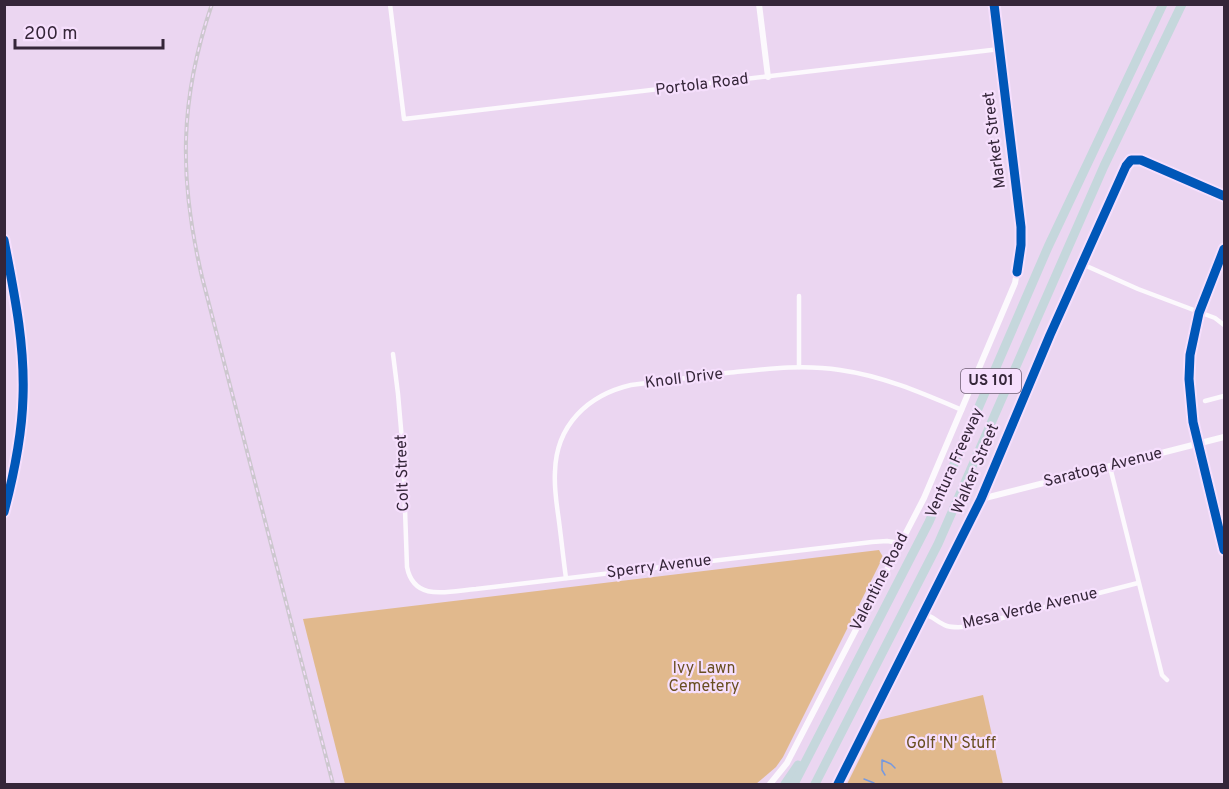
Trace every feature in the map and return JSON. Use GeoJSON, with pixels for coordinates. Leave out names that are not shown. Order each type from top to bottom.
{"type":"FeatureCollection","features":[{"type":"Feature","properties":{"kind":"highway","name":"Ventura Freeway"},"geometry":{"type":"LineString","coordinates":[[794,784],[929,522],[1048,247],[1162,4]]}},
{"type":"Feature","properties":{"kind":"highway","name":"Ventura Freeway"},"geometry":{"type":"LineString","coordinates":[[815,784],[938,544],[1104,166],[1182,4]]}},
{"type":"Feature","properties":{"kind":"highway"},"geometry":{"type":"LineString","coordinates":[[785,784],[797,766],[810,753]]}},
{"type":"Feature","properties":{"kind":"street","name":"Portola Road"},"geometry":{"type":"LineString","coordinates":[[390,4],[404,119],[1000,49]]}},
{"type":"Feature","properties":{"kind":"street"},"geometry":{"type":"LineString","coordinates":[[759,4],[768,77]]}},
{"type":"Feature","properties":{"kind":"street","name":"Market Street"},"geometry":{"type":"LineString","coordinates":[[994,4],[1021,227],[1017,272]]}},
{"type":"Feature","properties":{"kind":"street","name":"Walker Street"},"geometry":{"type":"LineString","coordinates":[[838,784],[981,499],[1126,166],[1134,159],[1141,160],[1224,196]]}},
{"type":"Feature","properties":{"kind":"street"},"geometry":{"type":"LineString","coordinates":[[4,240],[21,336],[23,372],[18,446],[4,512]]}},
{"type":"Feature","properties":{"kind":"street"},"geometry":{"type":"LineString","coordinates":[[1224,249],[1198,313],[1189,372],[1191,408],[1198,444],[1224,550]]}},
{"type":"Feature","properties":{"kind":"street"},"geometry":{"type":"LineString","coordinates":[[1082,264],[1215,318],[1224,325]]}},
{"type":"Feature","properties":{"kind":"street","name":"Valentine Road"},"geometry":{"type":"LineString","coordinates":[[770,784],[787,763],[924,498],[1007,303],[1017,272]]}},
{"type":"Feature","properties":{"kind":"street"},"geometry":{"type":"LineString","coordinates":[[799,367],[800,296]]}},
{"type":"Feature","properties":{"kind":"street","name":"Colt Street"},"geometry":{"type":"LineString","coordinates":[[393,354],[399,402],[407,567],[412,581],[419,587]]}},
{"type":"Feature","properties":{"kind":"street","name":"Knoll Drive"},"geometry":{"type":"LineString","coordinates":[[566,578],[555,486],[556,459],[566,430],[584,408],[604,394],[631,385],[770,368],[799,367],[840,370],[877,377],[962,410]]}},
{"type":"Feature","properties":{"kind":"street"},"geometry":{"type":"LineString","coordinates":[[1205,401],[1224,396]]}},
{"type":"Feature","properties":{"kind":"street","name":"Saratoga Avenue"},"geometry":{"type":"LineString","coordinates":[[981,499],[1224,437]]}},
{"type":"Feature","properties":{"kind":"street"},"geometry":{"type":"LineString","coordinates":[[1110,467],[1162,675],[1167,680]]}},
{"type":"Feature","properties":{"kind":"street","name":"Sperry Avenue"},"geometry":{"type":"LineString","coordinates":[[419,587],[438,593],[872,542],[900,543]]}},
{"type":"Feature","properties":{"kind":"street","name":"Mesa Verde Avenue"},"geometry":{"type":"LineString","coordinates":[[924,614],[945,626],[967,627],[1138,583]]}},
{"type":"Feature","properties":{"kind":"green space","name":"Ivy Lawn Cemetery"},"geometry":{"type":"Polygon","coordinates":[[[879,550],[883,557],[783,757],[776,767],[756,784],[345,784],[303,619],[879,550]]]}},
{"type":"Feature","properties":{"kind":"green space","name":"Golf 'N' Stuff"},"geometry":{"type":"Polygon","coordinates":[[[983,695],[1003,784],[847,784],[879,720],[983,695]]]}},
{"type":"Feature","properties":{"kind":"waterway"},"geometry":{"type":"LineString","coordinates":[[885,775],[882,770],[882,760],[895,768]]}},
{"type":"Feature","properties":{"kind":"waterway"},"geometry":{"type":"LineString","coordinates":[[864,779],[874,783]]}},
{"type":"Feature","properties":{"kind":"railway"},"geometry":{"type":"LineString","coordinates":[[212,4],[193,73],[188,107],[186,173],[194,241],[333,784]]}},
{"type":"Feature","properties":{"kind":"cycle path"},"geometry":{"type":"LineString","coordinates":[[994,4],[1021,227],[1017,272]]}},
{"type":"Feature","properties":{"kind":"cycle path"},"geometry":{"type":"LineString","coordinates":[[838,784],[981,499],[1050,335],[1126,166],[1131,160],[1141,160],[1224,196]]}},
{"type":"Feature","properties":{"kind":"cycle path"},"geometry":{"type":"LineString","coordinates":[[4,240],[18,318],[23,377],[19,441],[4,512]]}},
{"type":"Feature","properties":{"kind":"cycle path"},"geometry":{"type":"LineString","coordinates":[[1224,249],[1199,313],[1190,355],[1189,379],[1193,422],[1224,550]]}}]}
